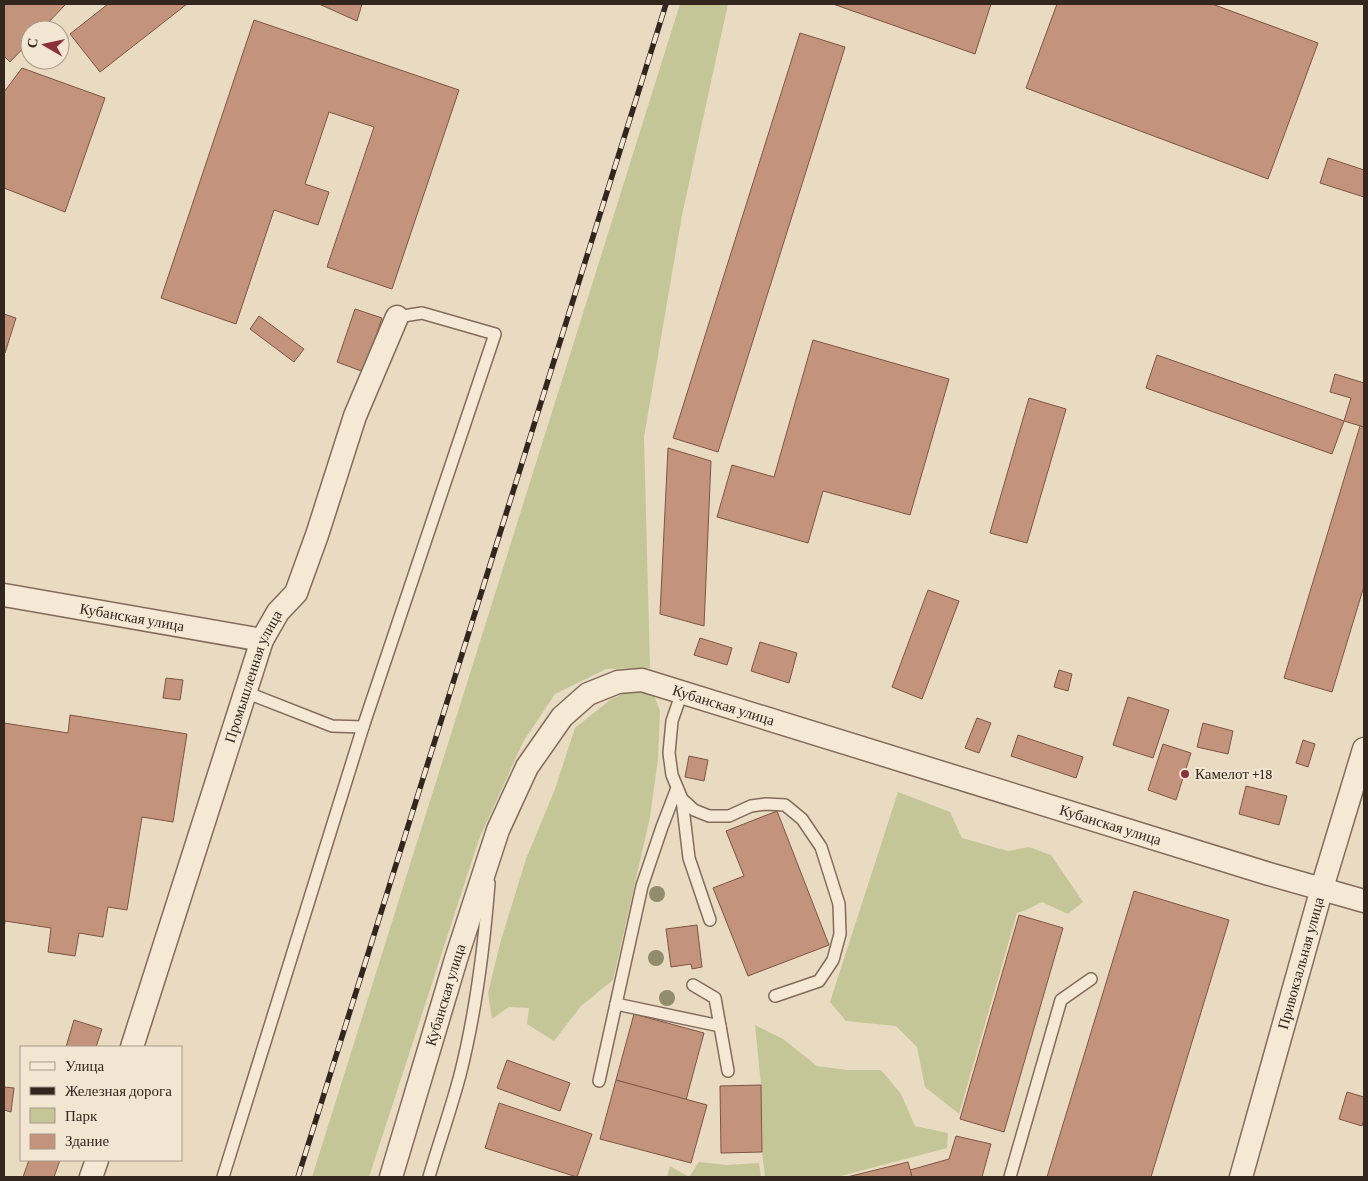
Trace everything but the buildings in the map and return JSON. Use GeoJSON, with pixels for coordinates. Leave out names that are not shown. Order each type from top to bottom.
{"type":"FeatureCollection","features":[{"type":"Feature","properties":{"kind":"street","name":"Промышленная улица"},"geometry":{"type":"LineString","coordinates":[[132,1046],[262,640],[278,612],[296,593],[355,416],[397,317]]}},
{"type":"Feature","properties":{"kind":"street","name":"Кубанская улица"},"geometry":{"type":"LineString","coordinates":[[4,595],[262,640]]}},
{"type":"Feature","properties":{"kind":"street","name":"Кубанская улица"},"geometry":{"type":"LineString","coordinates":[[391,1177],[456,959],[498,830],[528,767],[562,717],[588,694],[618,682],[642,680],[1259,871],[1364,901]]}},
{"type":"Feature","properties":{"kind":"street","name":"Привокзальная улица"},"geometry":{"type":"LineString","coordinates":[[1241,1177],[1322,888],[1364,749]]}},
{"type":"Feature","properties":{"kind":"street"},"geometry":{"type":"LineString","coordinates":[[91,1177],[97,1161]]}},
{"type":"Feature","properties":{"kind":"lane"},"geometry":{"type":"LineString","coordinates":[[223,1177],[363,727],[495,334],[422,313],[397,317]]}},
{"type":"Feature","properties":{"kind":"lane"},"geometry":{"type":"LineString","coordinates":[[245,692],[332,726],[363,727]]}},
{"type":"Feature","properties":{"kind":"lane"},"geometry":{"type":"LineString","coordinates":[[682,692],[672,721],[669,753],[672,775],[679,794],[689,858],[710,920]]}},
{"type":"Feature","properties":{"kind":"lane"},"geometry":{"type":"LineString","coordinates":[[679,794],[694,810],[710,816],[729,816],[751,806],[766,804],[784,806],[802,819],[821,847],[839,904],[840,934],[833,960],[819,981],[774,996]]}},
{"type":"Feature","properties":{"kind":"lane"},"geometry":{"type":"LineString","coordinates":[[599,1080],[642,886],[662,827],[679,794]]}},
{"type":"Feature","properties":{"kind":"lane"},"geometry":{"type":"LineString","coordinates":[[429,1177],[460,1074],[473,1014],[485,940],[492,849]]}},
{"type":"Feature","properties":{"kind":"lane"},"geometry":{"type":"LineString","coordinates":[[1010,1177],[1061,1000],[1091,979]]}},
{"type":"Feature","properties":{"kind":"lane"},"geometry":{"type":"LineString","coordinates":[[693,985],[715,998],[728,1070]]}},
{"type":"Feature","properties":{"kind":"lane"},"geometry":{"type":"LineString","coordinates":[[616,1004],[720,1026]]}},
{"type":"Feature","properties":{"kind":"green space"},"geometry":{"type":"Polygon","coordinates":[[[680,4],[728,4],[682,215],[644,437],[650,668],[606,669],[555,694],[523,742],[479,839],[369,1177],[312,1177],[680,4]]]}},
{"type":"Feature","properties":{"kind":"green space"},"geometry":{"type":"Polygon","coordinates":[[[630,690],[653,693],[660,711],[658,759],[650,817],[613,980],[581,1006],[554,1041],[527,1024],[529,1008],[509,1007],[492,1019],[488,993],[501,940],[526,859],[555,789],[575,728],[610,700],[630,690]]]}},
{"type":"Feature","properties":{"kind":"green space"},"geometry":{"type":"Polygon","coordinates":[[[898,792],[950,812],[962,838],[1008,851],[1029,847],[1051,855],[1083,902],[1068,914],[1042,902],[1017,913],[959,1114],[925,1087],[917,1047],[896,1026],[846,1021],[830,1002],[898,792]]]}},
{"type":"Feature","properties":{"kind":"green space"},"geometry":{"type":"Polygon","coordinates":[[[755,1025],[783,1039],[817,1066],[847,1070],[881,1070],[901,1094],[915,1126],[948,1133],[947,1148],[837,1177],[765,1177],[762,1152],[761,1085],[755,1025]]]}},
{"type":"Feature","properties":{"kind":"green space"},"geometry":{"type":"Polygon","coordinates":[[[699,1162],[726,1165],[759,1163],[761,1177],[689,1177],[699,1162]]]}},
{"type":"Feature","properties":{"kind":"green space"},"geometry":{"type":"Polygon","coordinates":[[[670,1166],[689,1177],[667,1177],[670,1166]]]}},
{"type":"Feature","properties":{"kind":"railway"},"geometry":{"type":"LineString","coordinates":[[298,1177],[666,4]]}},
{"type":"Feature","properties":{"kind":"place","name":"Камелот +18"},"geometry":{"type":"Point","coordinates":[1185,774]}}]}
